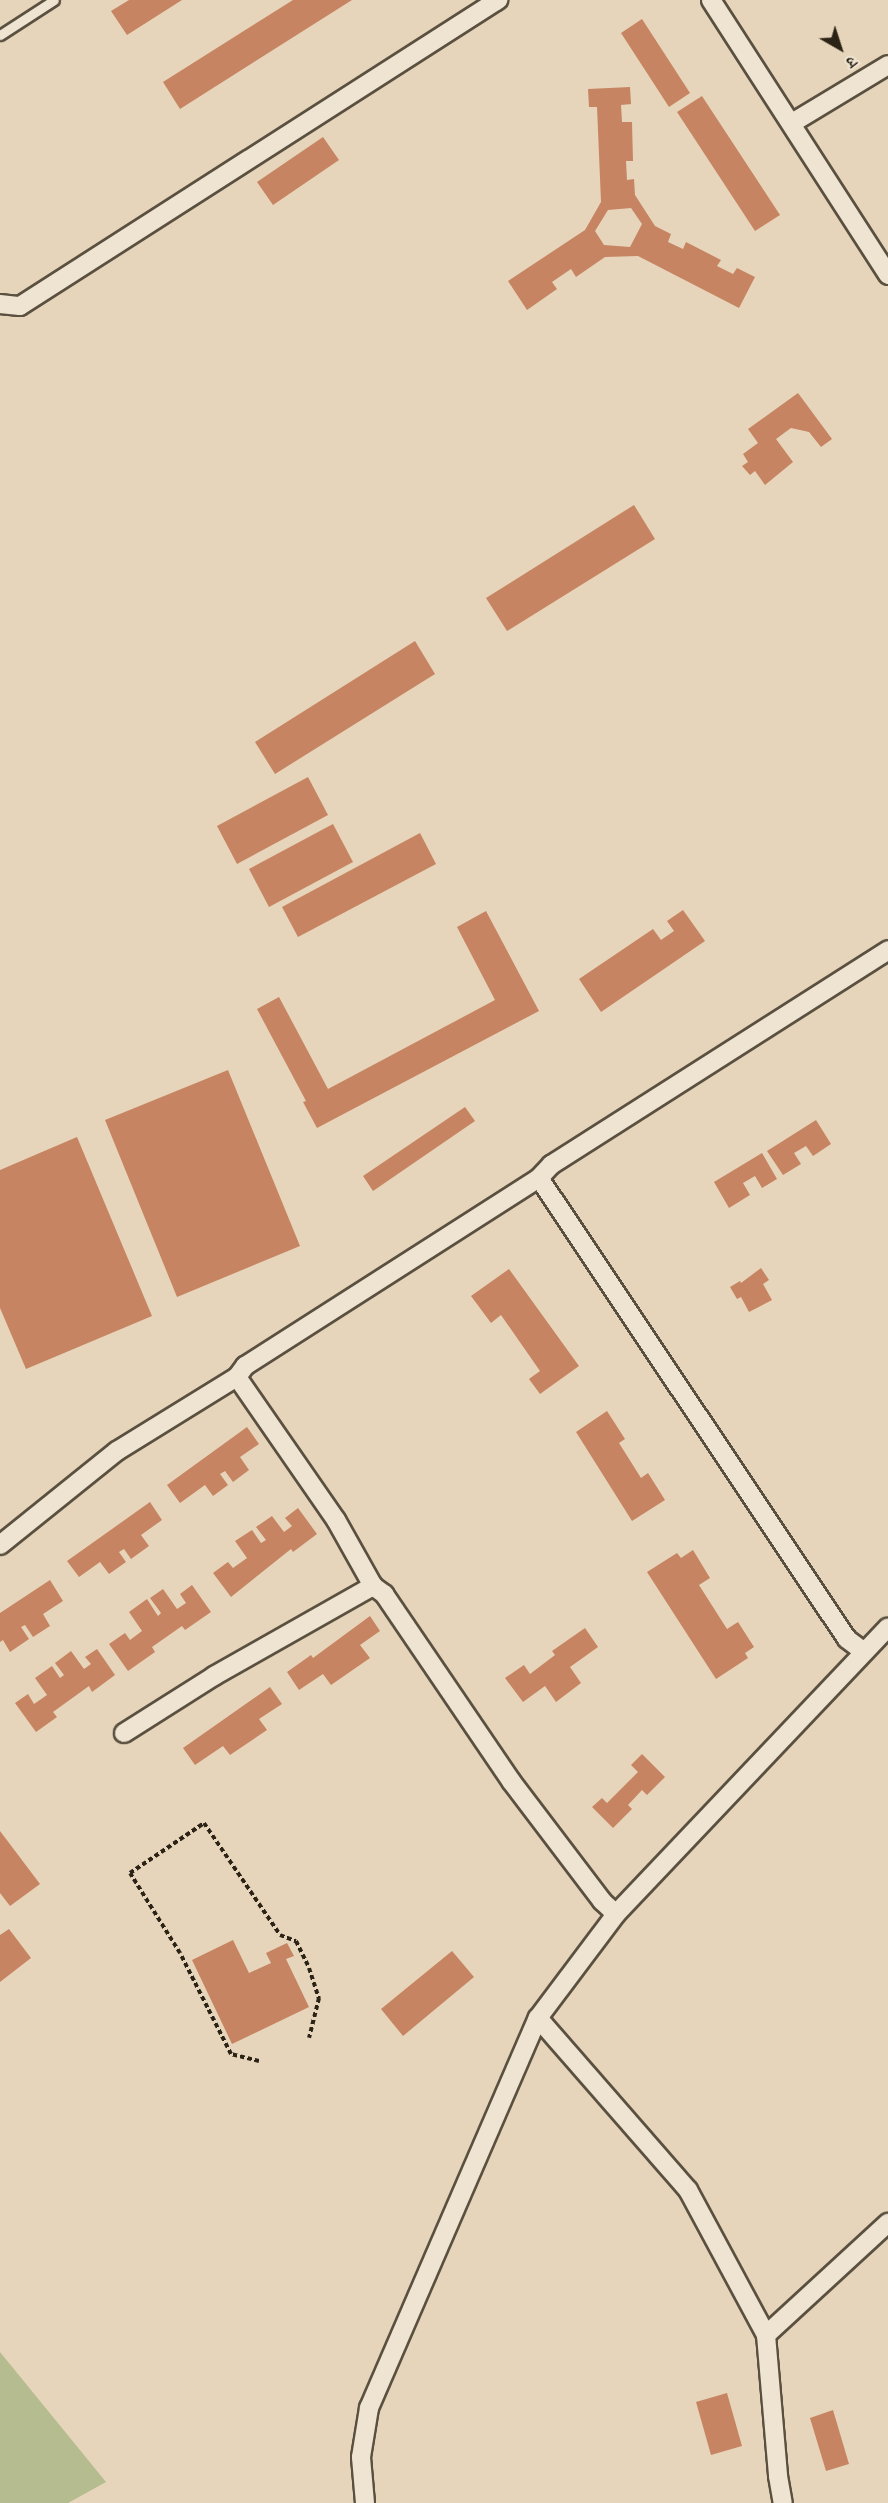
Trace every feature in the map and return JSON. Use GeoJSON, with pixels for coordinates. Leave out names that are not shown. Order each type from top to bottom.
{"type":"FeatureCollection","features":[{"type":"Feature","properties":{"kind":"street"},"geometry":{"type":"LineString","coordinates":[[0,304],[20,306],[498,0]]}},
{"type":"Feature","properties":{"kind":"street"},"geometry":{"type":"LineString","coordinates":[[711,0],[888,275]]}},
{"type":"Feature","properties":{"kind":"street"},"geometry":{"type":"LineString","coordinates":[[792,123],[888,65]]}},
{"type":"Feature","properties":{"kind":"street"},"geometry":{"type":"LineString","coordinates":[[0,1545],[117,1451],[237,1377],[244,1366],[539,1178],[551,1165],[888,950]]}},
{"type":"Feature","properties":{"kind":"street"},"geometry":{"type":"LineString","coordinates":[[539,1178],[847,1639],[864,1652]]}},
{"type":"Feature","properties":{"kind":"street"},"geometry":{"type":"LineString","coordinates":[[237,1377],[336,1520],[374,1586],[384,1594],[511,1781],[602,1901],[616,1914]]}},
{"type":"Feature","properties":{"kind":"street"},"geometry":{"type":"LineString","coordinates":[[124,1733],[214,1676],[374,1586]]}},
{"type":"Feature","properties":{"kind":"street"},"geometry":{"type":"LineString","coordinates":[[365,2503],[361,2457],[369,2408],[538,2018],[616,1914],[888,1627]]}},
{"type":"Feature","properties":{"kind":"street"},"geometry":{"type":"LineString","coordinates":[[538,2018],[688,2190],[766,2335],[778,2476],[783,2503]]}},
{"type":"Feature","properties":{"kind":"street"},"geometry":{"type":"LineString","coordinates":[[766,2335],[888,2223]]}},
{"type":"Feature","properties":{"kind":"lane"},"geometry":{"type":"LineString","coordinates":[[0,34],[54,0]]}},
{"type":"Feature","properties":{"kind":"path"},"geometry":{"type":"LineString","coordinates":[[259,2061],[231,2054],[180,1953],[130,1873],[204,1823],[280,1935],[296,1941],[319,1998],[309,2038]]}},
{"type":"Feature","properties":{"kind":"green space"},"geometry":{"type":"Polygon","coordinates":[[[0,2352],[106,2482],[68,2503],[0,2503],[0,2352]]]}},
{"type":"Feature","properties":{"kind":"building"},"geometry":{"type":"Polygon","coordinates":[[[129,0],[182,0],[127,35],[111,11],[129,0]]]}},
{"type":"Feature","properties":{"kind":"building"},"geometry":{"type":"Polygon","coordinates":[[[293,0],[352,0],[180,109],[163,82],[293,0]]]}},
{"type":"Feature","properties":{"kind":"building"},"geometry":{"type":"Polygon","coordinates":[[[642,19],[690,93],[669,107],[621,33],[642,19]]]}},
{"type":"Feature","properties":{"kind":"building"},"geometry":{"type":"Polygon","coordinates":[[[630,87],[631,104],[621,105],[622,122],[632,122],[633,161],[626,161],[627,180],[634,179],[635,195],[655,226],[671,234],[668,242],[683,249],[686,242],[721,260],[717,266],[733,274],[737,268],[755,277],[739,308],[638,256],[605,257],[576,277],[571,269],[552,282],[557,289],[527,310],[508,281],[585,230],[601,202],[597,107],[589,107],[588,89],[630,87]],[[631,208],[608,210],[595,231],[604,245],[630,247],[642,224],[631,208]]]}},
{"type":"Feature","properties":{"kind":"building"},"geometry":{"type":"Polygon","coordinates":[[[702,96],[780,215],[755,231],[677,112],[702,96]]]}},
{"type":"Feature","properties":{"kind":"building"},"geometry":{"type":"Polygon","coordinates":[[[323,137],[339,160],[273,205],[257,182],[323,137]]]}},
{"type":"Feature","properties":{"kind":"building"},"geometry":{"type":"Polygon","coordinates":[[[798,393],[832,439],[821,447],[809,432],[791,428],[776,439],[793,462],[765,485],[755,471],[750,475],[742,466],[748,462],[743,454],[758,443],[748,429],[798,393]]]}},
{"type":"Feature","properties":{"kind":"building"},"geometry":{"type":"Polygon","coordinates":[[[634,505],[655,539],[507,631],[486,598],[634,505]]]}},
{"type":"Feature","properties":{"kind":"building"},"geometry":{"type":"Polygon","coordinates":[[[415,641],[435,674],[275,774],[255,742],[415,641]]]}},
{"type":"Feature","properties":{"kind":"building"},"geometry":{"type":"Polygon","coordinates":[[[308,777],[328,815],[237,864],[217,826],[308,777]]]}},
{"type":"Feature","properties":{"kind":"building"},"geometry":{"type":"Polygon","coordinates":[[[333,824],[353,862],[269,907],[249,869],[333,824]]]}},
{"type":"Feature","properties":{"kind":"building"},"geometry":{"type":"Polygon","coordinates":[[[420,833],[436,864],[298,937],[282,907],[420,833]]]}},
{"type":"Feature","properties":{"kind":"building"},"geometry":{"type":"Polygon","coordinates":[[[683,910],[705,941],[601,1012],[579,979],[653,929],[661,940],[674,931],[667,921],[683,910]]]}},
{"type":"Feature","properties":{"kind":"building"},"geometry":{"type":"Polygon","coordinates":[[[486,911],[539,1011],[317,1128],[303,1102],[306,1101],[257,1009],[279,997],[328,1089],[495,1000],[457,927],[486,911]]]}},
{"type":"Feature","properties":{"kind":"building"},"geometry":{"type":"Polygon","coordinates":[[[228,1070],[300,1246],[177,1297],[105,1120],[228,1070]]]}},
{"type":"Feature","properties":{"kind":"building"},"geometry":{"type":"Polygon","coordinates":[[[465,1107],[475,1121],[373,1191],[363,1176],[465,1107]]]}},
{"type":"Feature","properties":{"kind":"building"},"geometry":{"type":"Polygon","coordinates":[[[816,1120],[831,1144],[813,1156],[806,1146],[794,1153],[801,1164],[783,1175],[767,1151],[816,1120]]]}},
{"type":"Feature","properties":{"kind":"building"},"geometry":{"type":"Polygon","coordinates":[[[77,1137],[152,1316],[26,1369],[0,1308],[0,1170],[77,1137]]]}},
{"type":"Feature","properties":{"kind":"building"},"geometry":{"type":"Polygon","coordinates":[[[762,1153],[777,1179],[762,1188],[755,1176],[743,1183],[750,1195],[729,1208],[714,1182],[762,1153]]]}},
{"type":"Feature","properties":{"kind":"building"},"geometry":{"type":"Polygon","coordinates":[[[761,1268],[769,1280],[763,1284],[772,1300],[749,1312],[741,1297],[737,1299],[730,1287],[740,1281],[741,1283],[761,1268]]]}},
{"type":"Feature","properties":{"kind":"building"},"geometry":{"type":"Polygon","coordinates":[[[509,1269],[579,1366],[540,1394],[529,1379],[540,1371],[501,1315],[491,1323],[471,1296],[509,1269]]]}},
{"type":"Feature","properties":{"kind":"building"},"geometry":{"type":"Polygon","coordinates":[[[607,1411],[625,1439],[619,1443],[641,1478],[648,1473],[665,1500],[632,1521],[576,1432],[607,1411]]]}},
{"type":"Feature","properties":{"kind":"building"},"geometry":{"type":"Polygon","coordinates":[[[247,1427],[259,1444],[240,1457],[249,1470],[233,1482],[225,1471],[220,1474],[228,1485],[213,1496],[205,1485],[180,1503],[167,1485],[247,1427]]]}},
{"type":"Feature","properties":{"kind":"building"},"geometry":{"type":"Polygon","coordinates":[[[150,1502],[162,1520],[141,1535],[149,1546],[131,1559],[124,1549],[119,1552],[126,1562],[109,1574],[100,1562],[79,1577],[67,1561],[150,1502]]]}},
{"type":"Feature","properties":{"kind":"building"},"geometry":{"type":"Polygon","coordinates":[[[298,1508],[317,1534],[293,1552],[291,1549],[231,1597],[213,1573],[228,1562],[233,1568],[247,1558],[235,1541],[252,1530],[261,1543],[266,1540],[256,1527],[272,1516],[284,1532],[292,1526],[285,1518],[298,1508]]]}},
{"type":"Feature","properties":{"kind":"building"},"geometry":{"type":"Polygon","coordinates":[[[693,1550],[710,1578],[699,1585],[727,1629],[738,1622],[754,1647],[745,1653],[748,1658],[716,1679],[647,1572],[677,1553],[681,1558],[693,1550]]]}},
{"type":"Feature","properties":{"kind":"building"},"geometry":{"type":"Polygon","coordinates":[[[50,1580],[63,1601],[43,1614],[50,1626],[33,1637],[25,1625],[21,1627],[29,1639],[10,1652],[3,1640],[0,1642],[0,1613],[50,1580]]]}},
{"type":"Feature","properties":{"kind":"building"},"geometry":{"type":"Polygon","coordinates":[[[192,1585],[211,1612],[185,1630],[182,1626],[152,1647],[155,1652],[128,1671],[109,1644],[125,1633],[130,1640],[142,1631],[129,1612],[147,1599],[158,1616],[161,1613],[150,1598],[163,1589],[177,1609],[186,1603],[180,1594],[192,1585]]]}},
{"type":"Feature","properties":{"kind":"building"},"geometry":{"type":"Polygon","coordinates":[[[370,1616],[380,1631],[360,1645],[370,1658],[331,1685],[323,1674],[299,1690],[287,1672],[311,1655],[313,1658],[370,1616]]]}},
{"type":"Feature","properties":{"kind":"building"},"geometry":{"type":"Polygon","coordinates":[[[585,1628],[598,1647],[570,1667],[581,1683],[556,1702],[545,1686],[523,1702],[505,1678],[524,1665],[530,1674],[555,1655],[552,1651],[585,1628]]]}},
{"type":"Feature","properties":{"kind":"building"},"geometry":{"type":"Polygon","coordinates":[[[97,1649],[115,1675],[92,1692],[89,1686],[53,1712],[57,1717],[36,1732],[15,1703],[28,1694],[34,1704],[47,1695],[35,1678],[52,1666],[60,1678],[64,1675],[55,1663],[71,1651],[84,1669],[91,1664],[85,1657],[97,1649]]]}},
{"type":"Feature","properties":{"kind":"building"},"geometry":{"type":"Polygon","coordinates":[[[270,1687],[282,1704],[259,1719],[267,1730],[230,1755],[223,1746],[195,1765],[183,1748],[270,1687]]]}},
{"type":"Feature","properties":{"kind":"building"},"geometry":{"type":"Polygon","coordinates":[[[642,1754],[665,1777],[647,1795],[642,1790],[628,1805],[632,1809],[613,1828],[592,1807],[602,1798],[607,1803],[638,1772],[631,1765],[642,1754]]]}},
{"type":"Feature","properties":{"kind":"building"},"geometry":{"type":"Polygon","coordinates":[[[0,1831],[40,1884],[10,1906],[0,1893],[0,1831]]]}},
{"type":"Feature","properties":{"kind":"building"},"geometry":{"type":"Polygon","coordinates":[[[9,1929],[31,1958],[0,1982],[0,1935],[9,1929]]]}},
{"type":"Feature","properties":{"kind":"building"},"geometry":{"type":"Polygon","coordinates":[[[233,1940],[249,1973],[271,1963],[266,1953],[287,1943],[294,1956],[286,1959],[309,2007],[232,2044],[192,1960],[233,1940]]]}},
{"type":"Feature","properties":{"kind":"building"},"geometry":{"type":"Polygon","coordinates":[[[452,1951],[474,1977],[403,2036],[381,2009],[452,1951]]]}},
{"type":"Feature","properties":{"kind":"building"},"geometry":{"type":"Polygon","coordinates":[[[727,2393],[742,2446],[711,2455],[696,2402],[727,2393]]]}},
{"type":"Feature","properties":{"kind":"building"},"geometry":{"type":"Polygon","coordinates":[[[833,2410],[849,2464],[826,2471],[810,2418],[833,2410]]]}}]}
